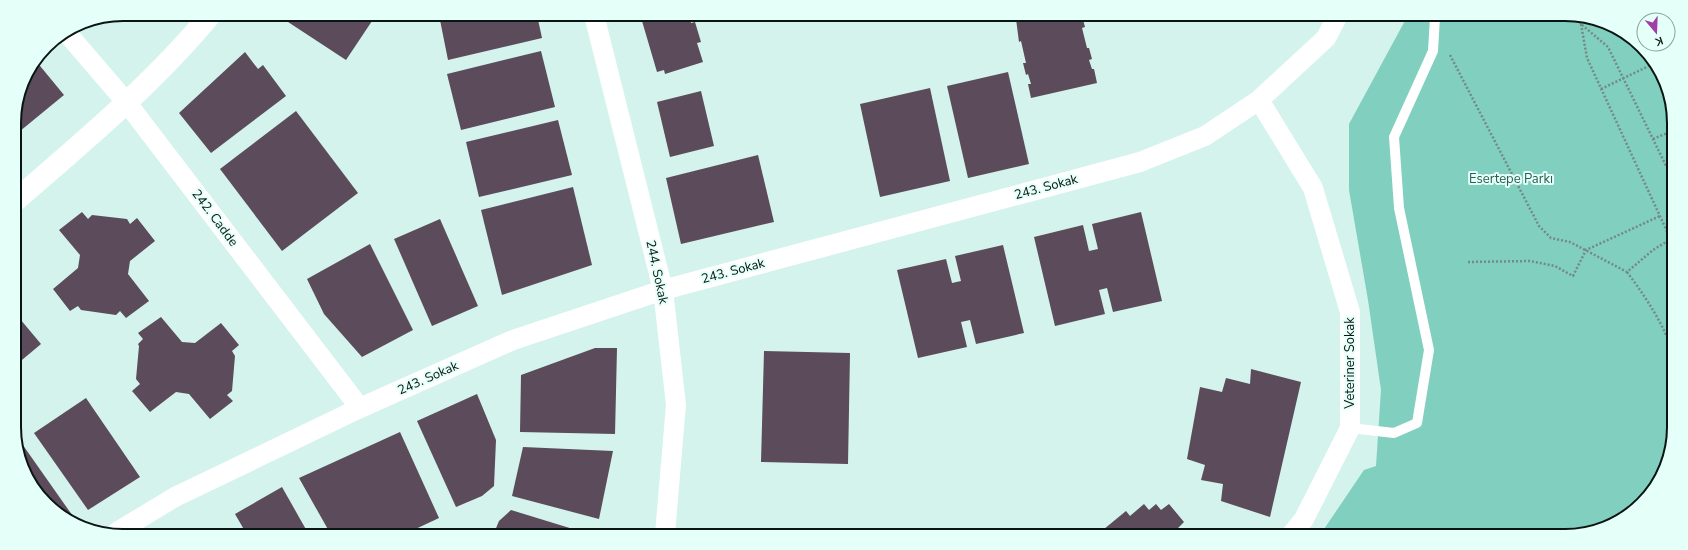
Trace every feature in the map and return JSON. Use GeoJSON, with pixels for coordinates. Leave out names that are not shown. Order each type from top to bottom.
{"type":"FeatureCollection","features":[{"type":"Feature","properties":{"kind":"main road"},"geometry":{"type":"LineString","coordinates":[[21,196],[127,103],[193,35],[204,21]]}},
{"type":"Feature","properties":{"kind":"street","name":"244. Sokak"},"geometry":{"type":"LineString","coordinates":[[596,21],[663,290],[676,406],[665,529]]}},
{"type":"Feature","properties":{"kind":"street","name":"243. Sokak"},"geometry":{"type":"LineString","coordinates":[[122,529],[175,497],[360,408],[513,340],[663,290],[1140,162],[1205,136],[1259,100],[1326,38],[1335,21]]}},
{"type":"Feature","properties":{"kind":"street","name":"242. Cadde"},"geometry":{"type":"LineString","coordinates":[[70,36],[127,103],[360,408]]}},
{"type":"Feature","properties":{"kind":"street","name":"Veteriner Sokak"},"geometry":{"type":"LineString","coordinates":[[1259,100],[1313,188],[1350,312],[1350,428],[1304,518],[1296,529]]}},
{"type":"Feature","properties":{"kind":"lane"},"geometry":{"type":"LineString","coordinates":[[1350,428],[1394,433],[1417,423],[1429,350],[1398,208],[1394,137],[1433,51],[1435,21]]}},
{"type":"Feature","properties":{"kind":"path"},"geometry":{"type":"LineString","coordinates":[[1435,21],[1538,226],[1551,238],[1570,242],[1627,272],[1645,296],[1663,326],[1667,336]]}},
{"type":"Feature","properties":{"kind":"path"},"geometry":{"type":"LineString","coordinates":[[1581,24],[1608,48],[1667,168]]}},
{"type":"Feature","properties":{"kind":"path"},"geometry":{"type":"LineString","coordinates":[[1581,24],[1587,58],[1667,231]]}},
{"type":"Feature","properties":{"kind":"path"},"geometry":{"type":"LineString","coordinates":[[1601,89],[1650,66]]}},
{"type":"Feature","properties":{"kind":"path"},"geometry":{"type":"LineString","coordinates":[[1653,139],[1667,133]]}},
{"type":"Feature","properties":{"kind":"path"},"geometry":{"type":"LineString","coordinates":[[1468,262],[1530,261],[1555,266],[1573,276],[1586,250],[1660,216]]}},
{"type":"Feature","properties":{"kind":"path"},"geometry":{"type":"LineString","coordinates":[[1627,272],[1653,250],[1667,242]]}},
{"type":"Feature","properties":{"kind":"green space","name":"Esertepe Parkı"},"geometry":{"type":"Polygon","coordinates":[[[1405,21],[1579,22],[1592,24],[1622,38],[1642,56],[1650,66],[1662,90],[1667,123],[1667,427],[1664,454],[1659,466],[1646,489],[1632,504],[1610,519],[1592,526],[1572,529],[1324,529],[1364,470],[1376,466],[1381,390],[1368,300],[1349,190],[1349,124],[1405,21]]]}},
{"type":"Feature","properties":{"kind":"building"},"geometry":{"type":"Polygon","coordinates":[[[287,21],[372,21],[346,60],[287,21]]]}},
{"type":"Feature","properties":{"kind":"building"},"geometry":{"type":"Polygon","coordinates":[[[440,21],[538,21],[542,38],[448,60],[440,21]]]}},
{"type":"Feature","properties":{"kind":"building"},"geometry":{"type":"Polygon","coordinates":[[[642,21],[695,22],[701,42],[697,43],[703,62],[665,74],[664,70],[657,72],[642,21]]]}},
{"type":"Feature","properties":{"kind":"building"},"geometry":{"type":"Polygon","coordinates":[[[1016,21],[1083,21],[1085,27],[1082,28],[1087,48],[1089,48],[1092,59],[1089,60],[1092,69],[1094,69],[1097,83],[1031,98],[1028,84],[1031,84],[1028,74],[1026,75],[1023,63],[1026,63],[1021,41],[1019,42],[1016,21]]]}},
{"type":"Feature","properties":{"kind":"building"},"geometry":{"type":"Polygon","coordinates":[[[541,51],[555,107],[461,130],[447,74],[541,51]]]}},
{"type":"Feature","properties":{"kind":"building"},"geometry":{"type":"Polygon","coordinates":[[[245,52],[258,69],[263,65],[286,96],[211,153],[179,113],[245,52]]]}},
{"type":"Feature","properties":{"kind":"building"},"geometry":{"type":"Polygon","coordinates":[[[39,65],[64,95],[21,130],[21,116],[24,96],[31,78],[39,65]]]}},
{"type":"Feature","properties":{"kind":"building"},"geometry":{"type":"Polygon","coordinates":[[[1008,72],[1029,164],[968,178],[947,86],[1008,72]]]}},
{"type":"Feature","properties":{"kind":"building"},"geometry":{"type":"Polygon","coordinates":[[[930,88],[950,181],[880,197],[860,104],[930,88]]]}},
{"type":"Feature","properties":{"kind":"building"},"geometry":{"type":"Polygon","coordinates":[[[701,91],[714,146],[670,157],[657,102],[701,91]]]}},
{"type":"Feature","properties":{"kind":"building"},"geometry":{"type":"Polygon","coordinates":[[[296,111],[358,193],[282,251],[220,169],[296,111]]]}},
{"type":"Feature","properties":{"kind":"building"},"geometry":{"type":"Polygon","coordinates":[[[558,120],[572,175],[479,197],[466,142],[558,120]]]}},
{"type":"Feature","properties":{"kind":"building"},"geometry":{"type":"Polygon","coordinates":[[[758,155],[774,222],[681,244],[666,178],[758,155]]]}},
{"type":"Feature","properties":{"kind":"building"},"geometry":{"type":"Polygon","coordinates":[[[573,187],[592,265],[502,295],[481,210],[573,187]]]}},
{"type":"Feature","properties":{"kind":"building"},"geometry":{"type":"Polygon","coordinates":[[[82,212],[88,219],[92,215],[127,219],[130,224],[137,218],[155,241],[130,261],[128,274],[149,301],[126,318],[120,311],[116,315],[81,310],[78,306],[70,311],[53,289],[78,268],[80,255],[59,230],[82,212]]]}},
{"type":"Feature","properties":{"kind":"building"},"geometry":{"type":"Polygon","coordinates":[[[1141,212],[1162,301],[1113,312],[1107,288],[1099,290],[1105,314],[1055,326],[1034,237],[1083,225],[1089,251],[1098,249],[1092,224],[1141,212]]]}},
{"type":"Feature","properties":{"kind":"building"},"geometry":{"type":"Polygon","coordinates":[[[440,219],[478,306],[432,326],[394,239],[440,219]]]}},
{"type":"Feature","properties":{"kind":"building"},"geometry":{"type":"Polygon","coordinates":[[[370,244],[413,330],[362,357],[324,314],[307,279],[370,244]]]}},
{"type":"Feature","properties":{"kind":"building"},"geometry":{"type":"Polygon","coordinates":[[[1003,245],[1024,333],[976,344],[970,320],[961,322],[967,347],[918,358],[897,270],[946,259],[952,283],[961,281],[955,256],[1003,245]]]}},
{"type":"Feature","properties":{"kind":"building"},"geometry":{"type":"Polygon","coordinates":[[[161,317],[182,342],[195,343],[221,323],[239,345],[232,351],[235,356],[232,391],[227,395],[233,401],[210,419],[189,394],[176,392],[150,412],[132,391],[140,384],[136,379],[138,344],[143,339],[138,333],[161,317]]]}},
{"type":"Feature","properties":{"kind":"building"},"geometry":{"type":"Polygon","coordinates":[[[21,320],[41,344],[21,361],[21,320]]]}},
{"type":"Feature","properties":{"kind":"building"},"geometry":{"type":"Polygon","coordinates":[[[595,348],[617,348],[615,434],[520,432],[521,375],[595,348]]]}},
{"type":"Feature","properties":{"kind":"building"},"geometry":{"type":"Polygon","coordinates":[[[764,351],[850,353],[848,464],[761,462],[764,351]]]}},
{"type":"Feature","properties":{"kind":"building"},"geometry":{"type":"Polygon","coordinates":[[[1251,369],[1301,382],[1270,517],[1221,501],[1223,484],[1201,480],[1205,465],[1187,459],[1200,387],[1222,392],[1226,378],[1250,384],[1251,369]]]}},
{"type":"Feature","properties":{"kind":"building"},"geometry":{"type":"Polygon","coordinates":[[[477,394],[496,440],[494,486],[482,496],[456,507],[417,421],[477,394]]]}},
{"type":"Feature","properties":{"kind":"building"},"geometry":{"type":"Polygon","coordinates":[[[86,398],[140,477],[88,510],[34,433],[86,398]]]}},
{"type":"Feature","properties":{"kind":"building"},"geometry":{"type":"Polygon","coordinates":[[[400,432],[439,518],[416,529],[328,529],[299,478],[400,432]]]}},
{"type":"Feature","properties":{"kind":"building"},"geometry":{"type":"Polygon","coordinates":[[[23,445],[72,515],[56,504],[38,484],[26,460],[23,445]]]}},
{"type":"Feature","properties":{"kind":"building"},"geometry":{"type":"Polygon","coordinates":[[[523,447],[613,451],[599,519],[512,496],[523,447]]]}},
{"type":"Feature","properties":{"kind":"building"},"geometry":{"type":"Polygon","coordinates":[[[282,487],[306,529],[244,529],[235,514],[282,487]]]}},
{"type":"Feature","properties":{"kind":"building"},"geometry":{"type":"Polygon","coordinates":[[[1144,504],[1149,510],[1156,504],[1161,510],[1169,504],[1184,522],[1179,529],[1104,529],[1126,511],[1130,516],[1144,504]]]}},
{"type":"Feature","properties":{"kind":"building"},"geometry":{"type":"Polygon","coordinates":[[[511,510],[573,529],[496,529],[499,521],[511,510]]]}}]}
